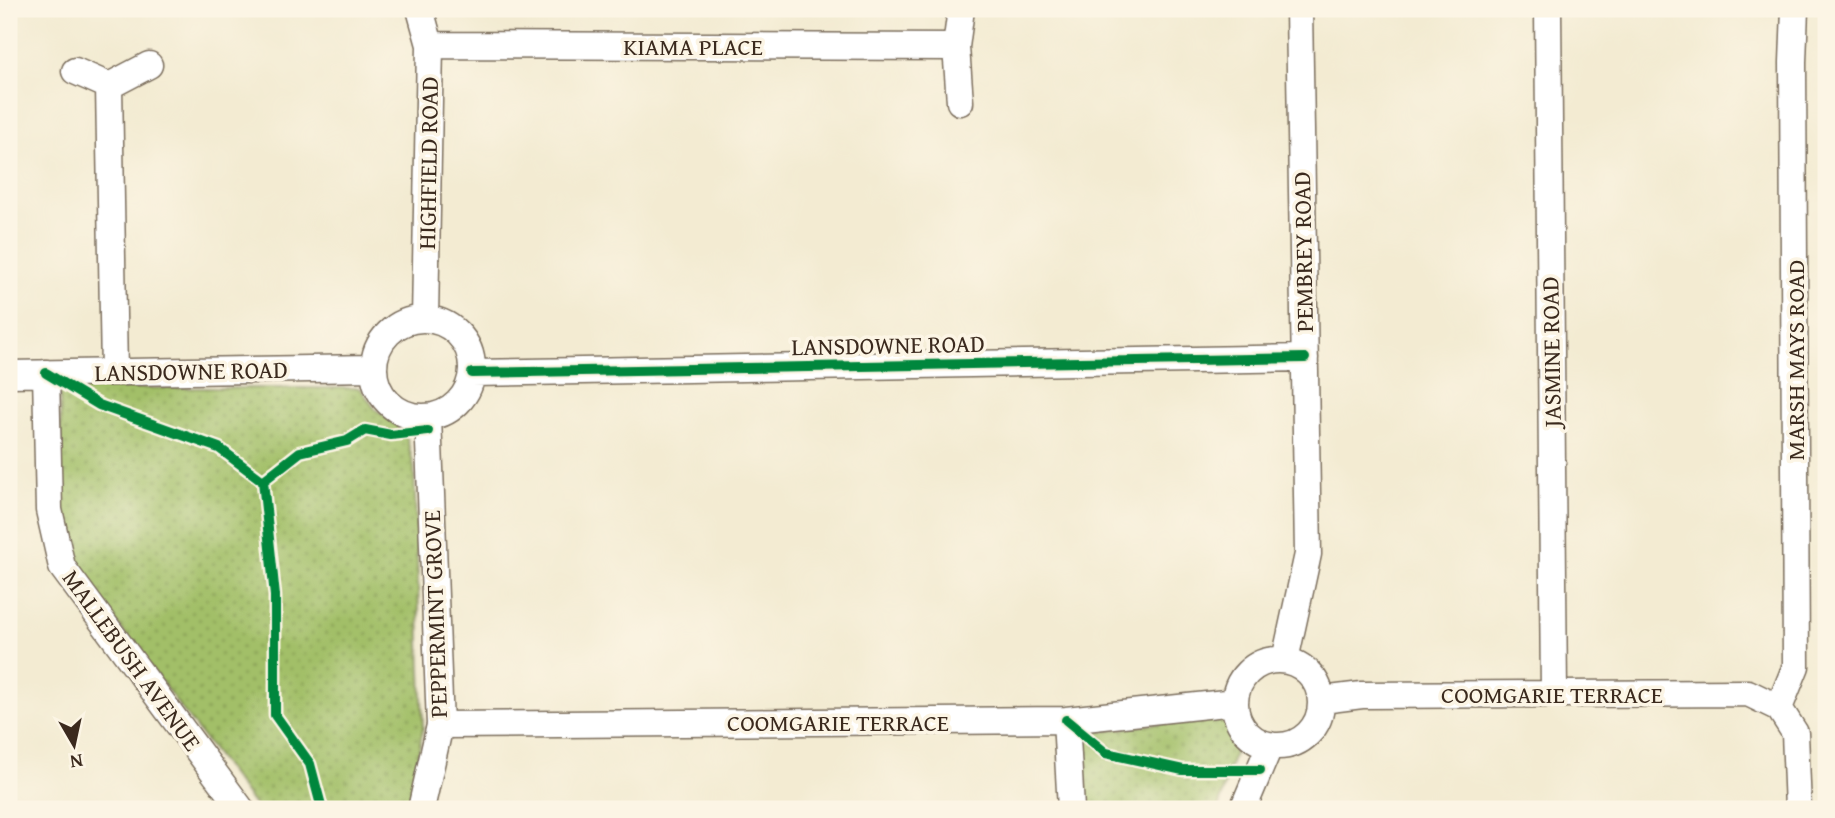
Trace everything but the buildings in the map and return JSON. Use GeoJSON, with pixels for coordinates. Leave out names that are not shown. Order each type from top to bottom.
{"type":"FeatureCollection","features":[{"type":"Feature","properties":{"kind":"street","name":"HIGHFIELD ROAD"},"geometry":{"type":"LineString","coordinates":[[419,9],[430,45],[425,319]]}},
{"type":"Feature","properties":{"kind":"street"},"geometry":{"type":"LineString","coordinates":[[960,102],[956,47],[961,9]]}},
{"type":"Feature","properties":{"kind":"street","name":"PEMBREY ROAD"},"geometry":{"type":"LineString","coordinates":[[1285,660],[1308,554],[1299,9]]}},
{"type":"Feature","properties":{"kind":"street","name":"JASMINE ROAD"},"geometry":{"type":"LineString","coordinates":[[1548,9],[1554,694]]}},
{"type":"Feature","properties":{"kind":"street","name":"MARSH MAYS ROAD"},"geometry":{"type":"LineString","coordinates":[[1779,708],[1796,666],[1793,76],[1796,9]]}},
{"type":"Feature","properties":{"kind":"street","name":"KIAMA PLACE"},"geometry":{"type":"LineString","coordinates":[[430,45],[956,47]]}},
{"type":"Feature","properties":{"kind":"street"},"geometry":{"type":"LineString","coordinates":[[109,86],[149,65]]}},
{"type":"Feature","properties":{"kind":"street"},"geometry":{"type":"LineString","coordinates":[[75,71],[109,86]]}},
{"type":"Feature","properties":{"kind":"street"},"geometry":{"type":"LineString","coordinates":[[109,86],[114,372]]}},
{"type":"Feature","properties":{"kind":"street"},"geometry":{"type":"LineString","coordinates":[[425,319],[441,323],[456,332],[466,345],[472,362],[467,390],[457,403],[443,413],[428,417],[410,416],[395,409],[383,397],[375,381],[373,368],[376,351],[385,337],[399,326],[425,319]]}},
{"type":"Feature","properties":{"kind":"street","name":"LANSDOWNE ROAD"},"geometry":{"type":"LineString","coordinates":[[472,373],[1305,359]]}},
{"type":"Feature","properties":{"kind":"street","name":"LANSDOWNE ROAD"},"geometry":{"type":"LineString","coordinates":[[9,374],[373,368]]}},
{"type":"Feature","properties":{"kind":"street","name":"MALLEBUSH AVENUE"},"geometry":{"type":"LineString","coordinates":[[46,373],[49,510],[62,567],[241,809]]}},
{"type":"Feature","properties":{"kind":"street","name":"PEPPERMINT GROVE"},"geometry":{"type":"LineString","coordinates":[[421,809],[440,725],[428,417]]}},
{"type":"Feature","properties":{"kind":"street"},"geometry":{"type":"LineString","coordinates":[[1268,660],[1285,660],[1299,664],[1312,676],[1320,689],[1320,717],[1312,730],[1300,740],[1286,746],[1270,746],[1257,741],[1245,731],[1237,716],[1235,702],[1244,677],[1255,666],[1268,660]]}},
{"type":"Feature","properties":{"kind":"street","name":"COOMGARIE TERRACE"},"geometry":{"type":"LineString","coordinates":[[1322,700],[1362,695],[1748,694],[1779,708]]}},
{"type":"Feature","properties":{"kind":"street","name":"COOMGARIE TERRACE"},"geometry":{"type":"LineString","coordinates":[[440,725],[1066,720],[1235,702]]}},
{"type":"Feature","properties":{"kind":"street"},"geometry":{"type":"LineString","coordinates":[[1779,708],[1795,733],[1798,809]]}},
{"type":"Feature","properties":{"kind":"street"},"geometry":{"type":"LineString","coordinates":[[1066,720],[1071,809]]}},
{"type":"Feature","properties":{"kind":"street"},"geometry":{"type":"LineString","coordinates":[[1243,809],[1270,746]]}},
{"type":"Feature","properties":{"kind":"green space"},"geometry":{"type":"Polygon","coordinates":[[[60,388],[360,388],[375,409],[405,431],[414,467],[423,728],[410,801],[405,809],[257,809],[72,563],[62,509],[60,388]]]}},
{"type":"Feature","properties":{"kind":"green space"},"geometry":{"type":"Polygon","coordinates":[[[1223,714],[1236,746],[1218,809],[1081,809],[1078,735],[1223,714]]]}},
{"type":"Feature","properties":{"kind":"cycle path"},"geometry":{"type":"LineString","coordinates":[[472,373],[1305,358]]}},
{"type":"Feature","properties":{"kind":"cycle path"},"geometry":{"type":"LineString","coordinates":[[46,373],[99,405],[219,448],[263,481],[275,596],[275,715],[310,764],[322,809]]}},
{"type":"Feature","properties":{"kind":"cycle path"},"geometry":{"type":"LineString","coordinates":[[263,481],[300,452],[347,441],[365,430],[391,435],[428,431]]}},
{"type":"Feature","properties":{"kind":"cycle path"},"geometry":{"type":"LineString","coordinates":[[1066,720],[1106,753],[1183,770],[1260,770]]}}]}
